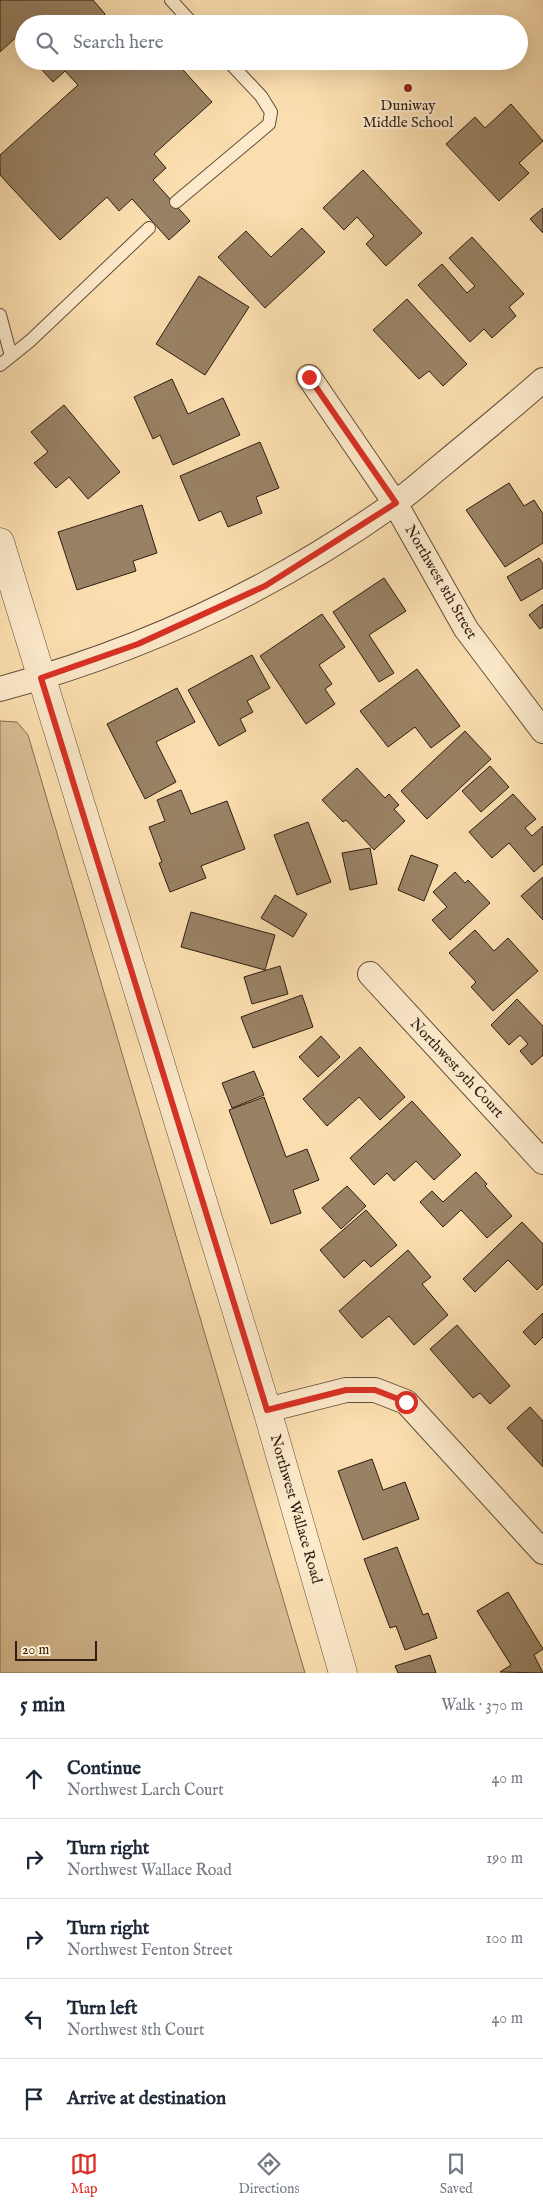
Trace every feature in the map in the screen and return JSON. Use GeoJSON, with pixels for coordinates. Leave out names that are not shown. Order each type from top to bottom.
{"type":"FeatureCollection","features":[{"type":"Feature","properties":{"kind":"street","name":"Northwest 8th Street"},"geometry":{"type":"LineString","coordinates":[[309,377],[396,503],[466,629],[543,731]]}},
{"type":"Feature","properties":{"kind":"street"},"geometry":{"type":"LineString","coordinates":[[0,689],[41,678],[138,644],[265,586],[396,503],[498,420],[543,380]]}},
{"type":"Feature","properties":{"kind":"street","name":"Northwest Wallace Road"},"geometry":{"type":"LineString","coordinates":[[0,542],[267,1410],[343,1673]]}},
{"type":"Feature","properties":{"kind":"street","name":"Northwest 9th Court"},"geometry":{"type":"LineString","coordinates":[[370,974],[543,1162]]}},
{"type":"Feature","properties":{"kind":"street"},"geometry":{"type":"LineString","coordinates":[[267,1410],[346,1390],[375,1390],[406,1402],[543,1552]]}},
{"type":"Feature","properties":{"kind":"lane"},"geometry":{"type":"LineString","coordinates":[[171,0],[185,15]]}},
{"type":"Feature","properties":{"kind":"lane"},"geometry":{"type":"LineString","coordinates":[[176,202],[269,124],[271,112],[261,96],[236,70]]}},
{"type":"Feature","properties":{"kind":"lane"},"geometry":{"type":"LineString","coordinates":[[0,365],[30,342],[148,228]]}},
{"type":"Feature","properties":{"kind":"lane"},"geometry":{"type":"LineString","coordinates":[[0,314],[11,356]]}},
{"type":"Feature","properties":{"kind":"shaded area"},"geometry":{"type":"Polygon","coordinates":[[[0,721],[17,722],[28,735],[305,1673],[0,1673],[0,721]]]}},
{"type":"Feature","properties":{"kind":"building"},"geometry":{"type":"Polygon","coordinates":[[[0,0],[93,0],[105,14],[15,15],[15,38],[0,52],[0,0]]]}},
{"type":"Feature","properties":{"kind":"building"},"geometry":{"type":"Polygon","coordinates":[[[42,70],[183,70],[212,102],[154,154],[166,168],[153,180],[190,221],[169,240],[132,199],[119,211],[107,197],[60,240],[0,175],[0,155],[78,85],[65,71],[53,82],[42,70]]]}},
{"type":"Feature","properties":{"kind":"building"},"geometry":{"type":"Polygon","coordinates":[[[511,104],[543,141],[519,163],[529,173],[499,201],[446,144],[475,117],[485,128],[511,104]]]}},
{"type":"Feature","properties":{"kind":"building"},"geometry":{"type":"Polygon","coordinates":[[[363,170],[422,233],[386,266],[366,244],[374,236],[357,217],[344,230],[323,208],[363,170]]]}},
{"type":"Feature","properties":{"kind":"building"},"geometry":{"type":"Polygon","coordinates":[[[543,208],[543,233],[530,219],[543,208]]]}},
{"type":"Feature","properties":{"kind":"building"},"geometry":{"type":"Polygon","coordinates":[[[302,228],[325,252],[265,308],[218,257],[246,231],[271,257],[302,228]]]}},
{"type":"Feature","properties":{"kind":"building"},"geometry":{"type":"Polygon","coordinates":[[[472,237],[524,294],[509,307],[516,316],[492,338],[484,329],[470,342],[418,285],[442,264],[467,293],[475,286],[449,258],[472,237]]]}},
{"type":"Feature","properties":{"kind":"building"},"geometry":{"type":"Polygon","coordinates":[[[199,276],[249,307],[205,375],[156,344],[199,276]]]}},
{"type":"Feature","properties":{"kind":"building"},"geometry":{"type":"Polygon","coordinates":[[[407,299],[467,364],[443,386],[429,371],[419,379],[373,330],[407,299]]]}},
{"type":"Feature","properties":{"kind":"building"},"geometry":{"type":"Polygon","coordinates":[[[172,379],[188,414],[223,398],[240,435],[173,465],[160,435],[153,439],[134,397],[172,379]]]}},
{"type":"Feature","properties":{"kind":"building"},"geometry":{"type":"Polygon","coordinates":[[[64,405],[120,472],[88,499],[69,477],[56,488],[34,463],[48,452],[31,432],[64,405]]]}},
{"type":"Feature","properties":{"kind":"building"},"geometry":{"type":"Polygon","coordinates":[[[260,442],[279,488],[256,497],[262,513],[228,527],[221,511],[199,521],[180,476],[260,442]]]}},
{"type":"Feature","properties":{"kind":"building"},"geometry":{"type":"Polygon","coordinates":[[[509,483],[524,506],[534,500],[543,514],[543,543],[505,567],[466,510],[509,483]]]}},
{"type":"Feature","properties":{"kind":"building"},"geometry":{"type":"Polygon","coordinates":[[[142,505],[157,553],[133,561],[136,571],[77,590],[58,532],[142,505]]]}},
{"type":"Feature","properties":{"kind":"building"},"geometry":{"type":"Polygon","coordinates":[[[539,558],[543,564],[543,588],[521,601],[507,577],[539,558]]]}},
{"type":"Feature","properties":{"kind":"building"},"geometry":{"type":"Polygon","coordinates":[[[384,578],[406,611],[369,635],[394,673],[379,682],[333,612],[384,578]]]}},
{"type":"Feature","properties":{"kind":"building"},"geometry":{"type":"Polygon","coordinates":[[[543,604],[543,627],[540,629],[529,615],[543,604]]]}},
{"type":"Feature","properties":{"kind":"building"},"geometry":{"type":"Polygon","coordinates":[[[322,614],[345,647],[319,665],[332,684],[325,689],[335,704],[306,724],[260,656],[322,614]]]}},
{"type":"Feature","properties":{"kind":"building"},"geometry":{"type":"Polygon","coordinates":[[[252,655],[270,688],[247,701],[253,712],[240,719],[246,731],[219,746],[188,690],[252,655]]]}},
{"type":"Feature","properties":{"kind":"building"},"geometry":{"type":"Polygon","coordinates":[[[417,669],[460,726],[431,748],[415,727],[388,747],[360,711],[417,669]]]}},
{"type":"Feature","properties":{"kind":"building"},"geometry":{"type":"Polygon","coordinates":[[[177,688],[195,722],[156,742],[176,782],[145,799],[107,724],[177,688]]]}},
{"type":"Feature","properties":{"kind":"building"},"geometry":{"type":"Polygon","coordinates":[[[465,731],[491,759],[427,819],[401,791],[465,731]]]}},
{"type":"Feature","properties":{"kind":"building"},"geometry":{"type":"Polygon","coordinates":[[[490,766],[509,787],[481,812],[462,791],[490,766]]]}},
{"type":"Feature","properties":{"kind":"building"},"geometry":{"type":"Polygon","coordinates":[[[357,768],[385,798],[389,794],[399,805],[394,809],[405,821],[374,850],[346,820],[343,822],[322,800],[357,768]]]}},
{"type":"Feature","properties":{"kind":"building"},"geometry":{"type":"Polygon","coordinates":[[[181,790],[191,814],[227,801],[245,849],[201,866],[206,878],[170,892],[159,863],[162,862],[149,827],[165,821],[157,800],[181,790]]]}},
{"type":"Feature","properties":{"kind":"building"},"geometry":{"type":"Polygon","coordinates":[[[513,794],[536,819],[525,828],[532,836],[543,826],[543,864],[534,872],[509,843],[492,858],[469,832],[513,794]]]}},
{"type":"Feature","properties":{"kind":"building"},"geometry":{"type":"Polygon","coordinates":[[[308,822],[331,882],[297,895],[274,835],[308,822]]]}},
{"type":"Feature","properties":{"kind":"building"},"geometry":{"type":"Polygon","coordinates":[[[370,848],[377,884],[350,890],[342,853],[370,848]]]}},
{"type":"Feature","properties":{"kind":"building"},"geometry":{"type":"Polygon","coordinates":[[[411,855],[438,865],[424,901],[398,890],[411,855]]]}},
{"type":"Feature","properties":{"kind":"building"},"geometry":{"type":"Polygon","coordinates":[[[455,872],[465,883],[468,880],[490,903],[450,940],[432,920],[447,907],[433,892],[455,872]]]}},
{"type":"Feature","properties":{"kind":"building"},"geometry":{"type":"Polygon","coordinates":[[[543,877],[543,920],[521,896],[543,877]]]}},
{"type":"Feature","properties":{"kind":"building"},"geometry":{"type":"Polygon","coordinates":[[[275,895],[307,914],[293,937],[261,918],[275,895]]]}},
{"type":"Feature","properties":{"kind":"building"},"geometry":{"type":"Polygon","coordinates":[[[191,912],[275,935],[265,970],[181,947],[191,912]]]}},
{"type":"Feature","properties":{"kind":"building"},"geometry":{"type":"Polygon","coordinates":[[[475,930],[494,951],[508,938],[538,971],[493,1011],[471,987],[476,982],[449,953],[475,930]]]}},
{"type":"Feature","properties":{"kind":"building"},"geometry":{"type":"Polygon","coordinates":[[[280,966],[288,994],[252,1004],[244,977],[280,966]]]}},
{"type":"Feature","properties":{"kind":"building"},"geometry":{"type":"Polygon","coordinates":[[[302,995],[313,1027],[253,1048],[241,1017],[302,995]]]}},
{"type":"Feature","properties":{"kind":"building"},"geometry":{"type":"Polygon","coordinates":[[[517,999],[543,1026],[543,1055],[532,1065],[520,1051],[528,1044],[520,1035],[509,1045],[491,1025],[517,999]]]}},
{"type":"Feature","properties":{"kind":"building"},"geometry":{"type":"Polygon","coordinates":[[[321,1036],[340,1057],[318,1077],[299,1057],[321,1036]]]}},
{"type":"Feature","properties":{"kind":"building"},"geometry":{"type":"Polygon","coordinates":[[[360,1047],[405,1097],[380,1120],[359,1097],[327,1126],[303,1099],[360,1047]]]}},
{"type":"Feature","properties":{"kind":"building"},"geometry":{"type":"Polygon","coordinates":[[[254,1071],[264,1095],[232,1108],[222,1083],[254,1071]]]}},
{"type":"Feature","properties":{"kind":"building"},"geometry":{"type":"Polygon","coordinates":[[[264,1097],[286,1157],[307,1149],[319,1180],[293,1190],[301,1213],[271,1224],[229,1110],[264,1097]]]}},
{"type":"Feature","properties":{"kind":"building"},"geometry":{"type":"Polygon","coordinates":[[[412,1101],[461,1155],[434,1180],[416,1161],[394,1181],[387,1173],[374,1185],[350,1158],[412,1101]]]}},
{"type":"Feature","properties":{"kind":"building"},"geometry":{"type":"Polygon","coordinates":[[[476,1172],[487,1184],[485,1186],[512,1216],[487,1238],[461,1210],[443,1227],[420,1202],[432,1191],[443,1202],[476,1172]]]}},
{"type":"Feature","properties":{"kind":"building"},"geometry":{"type":"Polygon","coordinates":[[[347,1186],[366,1206],[341,1229],[322,1208],[347,1186]]]}},
{"type":"Feature","properties":{"kind":"building"},"geometry":{"type":"Polygon","coordinates":[[[366,1210],[397,1245],[371,1267],[364,1260],[344,1278],[320,1250],[366,1210]]]}},
{"type":"Feature","properties":{"kind":"building"},"geometry":{"type":"Polygon","coordinates":[[[522,1222],[543,1244],[543,1284],[537,1290],[508,1260],[475,1292],[463,1279],[522,1222]]]}},
{"type":"Feature","properties":{"kind":"building"},"geometry":{"type":"Polygon","coordinates":[[[408,1250],[431,1277],[422,1284],[448,1315],[414,1345],[389,1316],[362,1338],[339,1311],[408,1250]]]}},
{"type":"Feature","properties":{"kind":"building"},"geometry":{"type":"Polygon","coordinates":[[[543,1313],[543,1337],[535,1345],[523,1332],[543,1313]]]}},
{"type":"Feature","properties":{"kind":"building"},"geometry":{"type":"Polygon","coordinates":[[[457,1325],[510,1386],[490,1404],[480,1393],[473,1398],[430,1349],[457,1325]]]}},
{"type":"Feature","properties":{"kind":"building"},"geometry":{"type":"Polygon","coordinates":[[[530,1407],[543,1421],[543,1467],[507,1428],[530,1407]]]}},
{"type":"Feature","properties":{"kind":"building"},"geometry":{"type":"Polygon","coordinates":[[[372,1459],[383,1490],[405,1482],[419,1519],[363,1540],[338,1471],[372,1459]]]}},
{"type":"Feature","properties":{"kind":"building"},"geometry":{"type":"Polygon","coordinates":[[[397,1547],[423,1615],[428,1613],[437,1638],[405,1650],[396,1626],[390,1628],[364,1559],[397,1547]]]}},
{"type":"Feature","properties":{"kind":"building"},"geometry":{"type":"Polygon","coordinates":[[[508,1592],[543,1649],[534,1655],[543,1673],[500,1672],[511,1665],[477,1611],[508,1592]]]}},
{"type":"Feature","properties":{"kind":"building"},"geometry":{"type":"Polygon","coordinates":[[[430,1655],[436,1673],[398,1673],[395,1666],[430,1655]]]}},
{"type":"Feature","properties":{"kind":"place","name":"Duniway Middle School"},"geometry":{"type":"Point","coordinates":[408,88]}},
{"type":"Feature","properties":{"kind":"route"},"geometry":{"type":"LineString","coordinates":[[309,377],[396,503],[265,586],[138,644],[41,678],[267,1410],[346,1390],[375,1390],[406,1402]]}}]}
